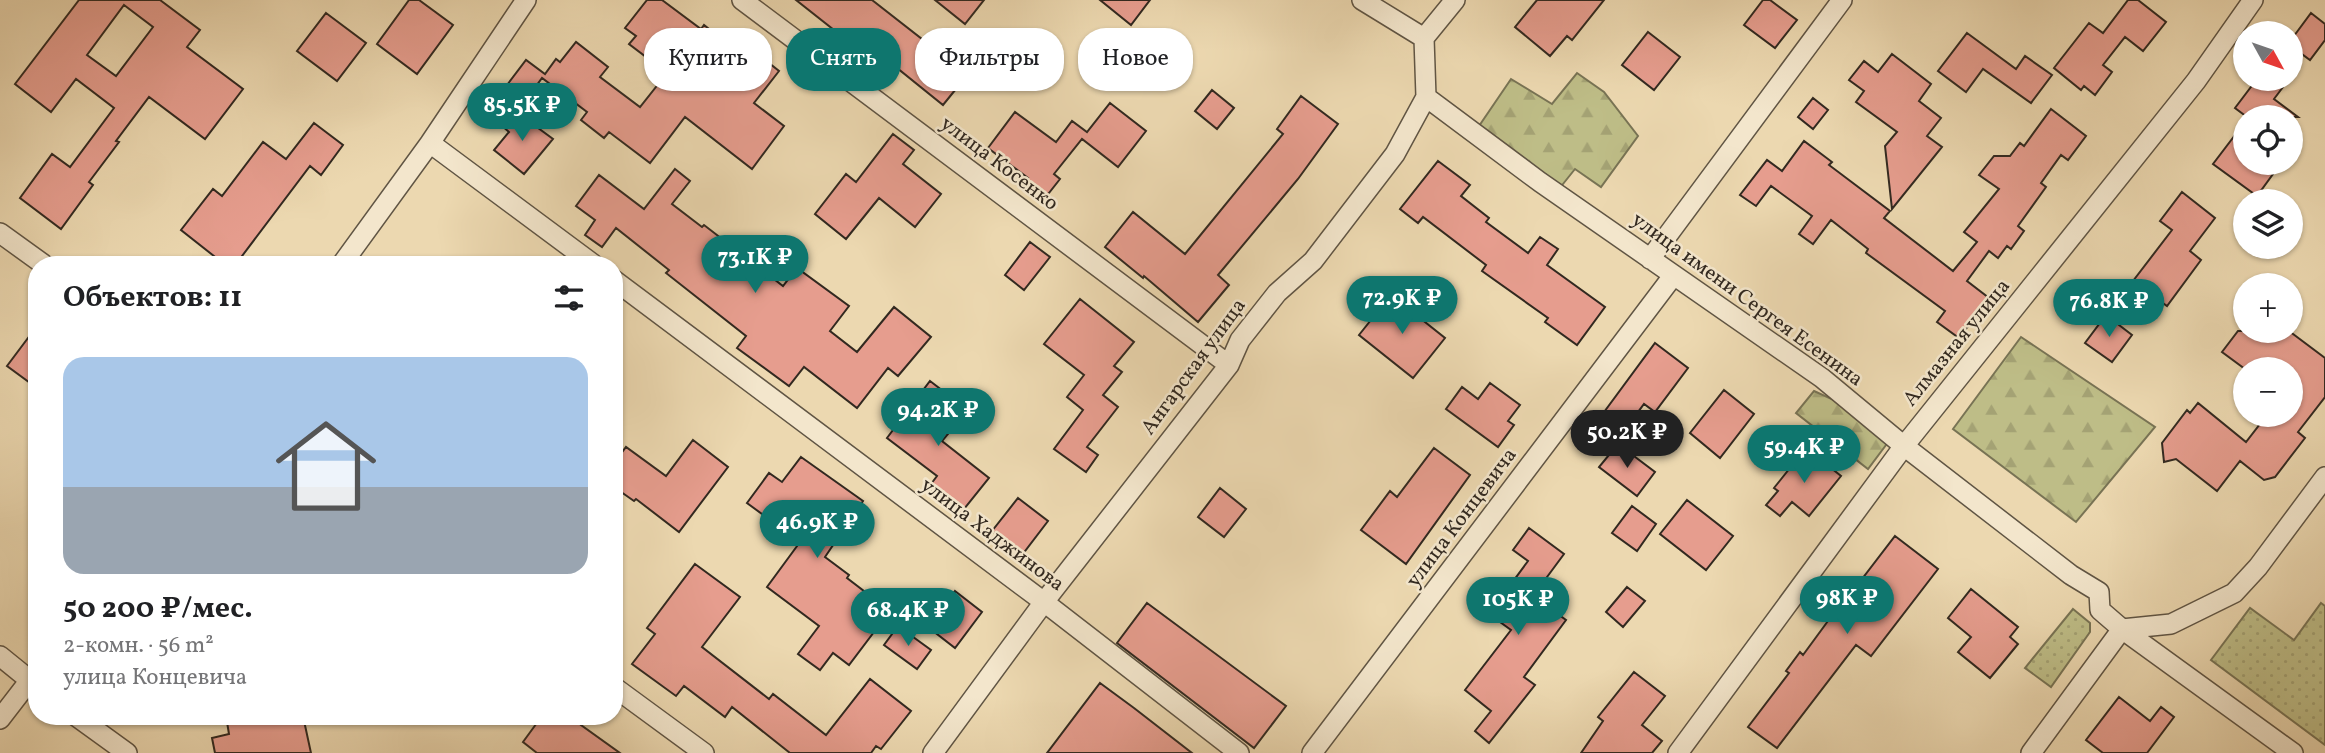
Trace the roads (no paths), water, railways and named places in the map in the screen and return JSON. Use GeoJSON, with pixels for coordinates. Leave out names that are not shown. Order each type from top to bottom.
{"type":"FeatureCollection","features":[{"type":"Feature","properties":{"kind":"street"},"geometry":{"type":"LineString","coordinates":[[348,256],[430,142],[526,0]]}},
{"type":"Feature","properties":{"kind":"street","name":"улица Косенко"},"geometry":{"type":"LineString","coordinates":[[742,0],[1230,365]]}},
{"type":"Feature","properties":{"kind":"street"},"geometry":{"type":"LineString","coordinates":[[1362,0],[1424,38]]}},
{"type":"Feature","properties":{"kind":"street"},"geometry":{"type":"LineString","coordinates":[[1426,97],[1424,38],[1455,0]]}},
{"type":"Feature","properties":{"kind":"street"},"geometry":{"type":"LineString","coordinates":[[1650,259],[1842,0]]}},
{"type":"Feature","properties":{"kind":"street","name":"Алмазная улица"},"geometry":{"type":"LineString","coordinates":[[1678,753],[1904,446],[2196,80],[2253,0]]}},
{"type":"Feature","properties":{"kind":"street","name":"Ангарская улица"},"geometry":{"type":"LineString","coordinates":[[933,753],[1044,602],[1230,365],[1240,340],[1277,293],[1313,261],[1395,154],[1426,97]]}},
{"type":"Feature","properties":{"kind":"street","name":"улица имени Сергея Есенина"},"geometry":{"type":"LineString","coordinates":[[1426,97],[1539,182],[1579,207],[1673,276],[1822,378],[1904,446],[2071,575],[2099,592],[2100,610],[2122,629],[2293,753]]}},
{"type":"Feature","properties":{"kind":"street"},"geometry":{"type":"LineString","coordinates":[[430,142],[582,256]]}},
{"type":"Feature","properties":{"kind":"street"},"geometry":{"type":"LineString","coordinates":[[0,233],[32,256]]}},
{"type":"Feature","properties":{"kind":"street","name":"улица Концевича"},"geometry":{"type":"LineString","coordinates":[[1312,753],[1673,276]]}},
{"type":"Feature","properties":{"kind":"street","name":"улица Хаджинова"},"geometry":{"type":"LineString","coordinates":[[623,288],[1044,602],[1238,753]]}},
{"type":"Feature","properties":{"kind":"street"},"geometry":{"type":"LineString","coordinates":[[2031,753],[2122,629],[2171,624],[2234,593],[2258,567],[2325,477]]}},
{"type":"Feature","properties":{"kind":"street"},"geometry":{"type":"LineString","coordinates":[[0,656],[28,674]]}},
{"type":"Feature","properties":{"kind":"street"},"geometry":{"type":"LineString","coordinates":[[0,719],[28,686]]}},
{"type":"Feature","properties":{"kind":"street"},"geometry":{"type":"LineString","coordinates":[[623,694],[704,753]]}},
{"type":"Feature","properties":{"kind":"street"},"geometry":{"type":"LineString","coordinates":[[88,725],[127,753]]}}]}
